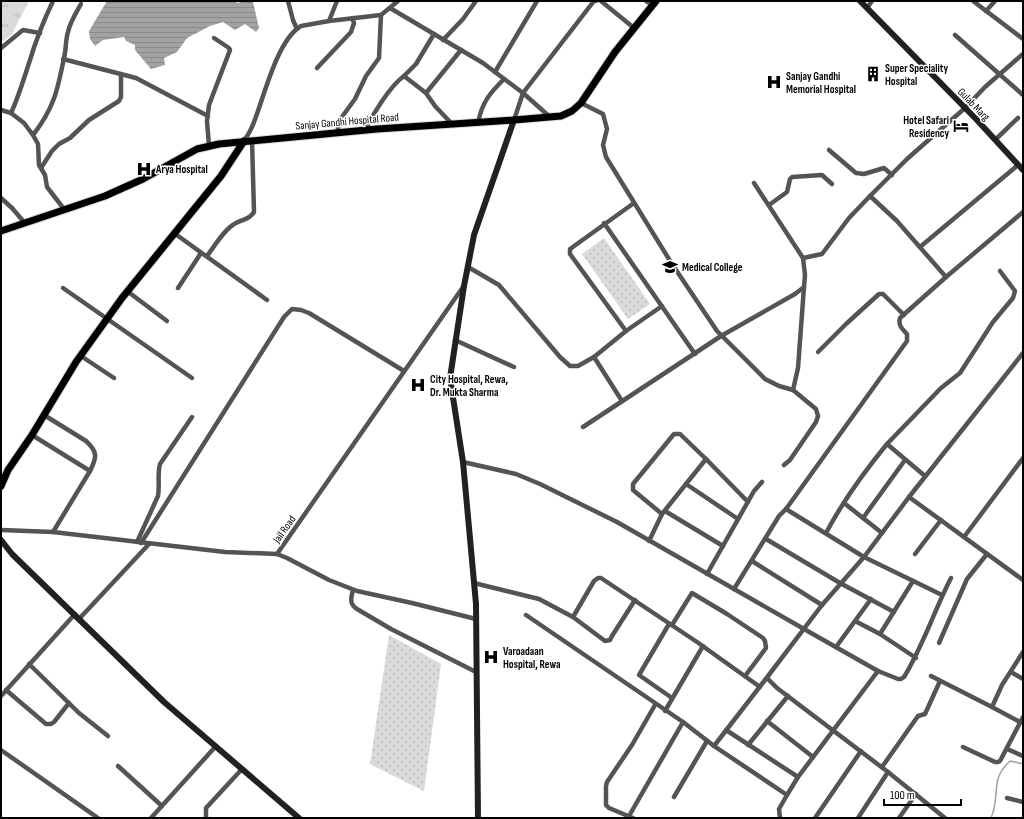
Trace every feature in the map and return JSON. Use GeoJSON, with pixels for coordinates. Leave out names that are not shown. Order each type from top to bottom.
{"type":"FeatureCollection","features":[{"type":"Feature","properties":{"kind":"main road","name":"Gulab Marg"},"geometry":{"type":"LineString","coordinates":[[860,1],[965,108],[1023,170]]}},
{"type":"Feature","properties":{"kind":"main road","name":"Sanjay Gandhi Hospital Road"},"geometry":{"type":"LineString","coordinates":[[1,231],[105,196],[143,179],[197,149],[209,146],[252,140],[338,132],[561,116],[572,111],[580,103],[652,2]]}},
{"type":"Feature","properties":{"kind":"main road"},"geometry":{"type":"LineString","coordinates":[[478,818],[476,619],[474,583],[463,462],[450,378],[464,286],[474,235],[514,120]]}},
{"type":"Feature","properties":{"kind":"main road"},"geometry":{"type":"LineString","coordinates":[[1,486],[8,470],[107,318],[127,291],[221,176],[244,141]]}},
{"type":"Feature","properties":{"kind":"main road"},"geometry":{"type":"LineString","coordinates":[[1,475],[8,470]]}},
{"type":"Feature","properties":{"kind":"main road"},"geometry":{"type":"LineString","coordinates":[[1,540],[12,554],[164,702],[299,818]]}},
{"type":"Feature","properties":{"kind":"main road"},"geometry":{"type":"LineString","coordinates":[[1,547],[12,554]]}},
{"type":"Feature","properties":{"kind":"street"},"geometry":{"type":"LineString","coordinates":[[11,113],[53,1]]}},
{"type":"Feature","properties":{"kind":"street"},"geometry":{"type":"LineString","coordinates":[[288,1],[297,29]]}},
{"type":"Feature","properties":{"kind":"street"},"geometry":{"type":"LineString","coordinates":[[329,21],[337,1]]}},
{"type":"Feature","properties":{"kind":"street"},"geometry":{"type":"LineString","coordinates":[[244,141],[253,124],[271,70],[284,47],[297,29],[301,26],[329,21],[381,15],[398,1]]}},
{"type":"Feature","properties":{"kind":"street"},"geometry":{"type":"LineString","coordinates":[[443,40],[476,1]]}},
{"type":"Feature","properties":{"kind":"street"},"geometry":{"type":"LineString","coordinates":[[495,72],[537,1]]}},
{"type":"Feature","properties":{"kind":"street"},"geometry":{"type":"LineString","coordinates":[[514,120],[523,93],[594,1]]}},
{"type":"Feature","properties":{"kind":"street"},"geometry":{"type":"LineString","coordinates":[[601,1],[634,28]]}},
{"type":"Feature","properties":{"kind":"street"},"geometry":{"type":"LineString","coordinates":[[867,8],[872,1]]}},
{"type":"Feature","properties":{"kind":"street"},"geometry":{"type":"LineString","coordinates":[[972,1],[1023,39]]}},
{"type":"Feature","properties":{"kind":"street"},"geometry":{"type":"LineString","coordinates":[[986,11],[995,1]]}},
{"type":"Feature","properties":{"kind":"street"},"geometry":{"type":"LineString","coordinates":[[33,135],[49,113],[56,96],[67,33],[71,21],[81,4]]}},
{"type":"Feature","properties":{"kind":"street"},"geometry":{"type":"LineString","coordinates":[[390,8],[483,63],[523,93],[550,117]]}},
{"type":"Feature","properties":{"kind":"street"},"geometry":{"type":"LineString","coordinates":[[338,132],[339,121],[355,99],[366,76],[379,58],[381,15]]}},
{"type":"Feature","properties":{"kind":"street"},"geometry":{"type":"LineString","coordinates":[[317,68],[351,32],[354,23],[352,18]]}},
{"type":"Feature","properties":{"kind":"street"},"geometry":{"type":"LineString","coordinates":[[1,48],[23,30],[40,33]]}},
{"type":"Feature","properties":{"kind":"street"},"geometry":{"type":"LineString","coordinates":[[365,130],[371,118],[398,80],[416,64],[434,34]]}},
{"type":"Feature","properties":{"kind":"street"},"geometry":{"type":"LineString","coordinates":[[955,35],[1023,96]]}},
{"type":"Feature","properties":{"kind":"street"},"geometry":{"type":"LineString","coordinates":[[209,146],[209,105],[230,50],[214,38]]}},
{"type":"Feature","properties":{"kind":"street"},"geometry":{"type":"LineString","coordinates":[[426,92],[461,50]]}},
{"type":"Feature","properties":{"kind":"street"},"geometry":{"type":"LineString","coordinates":[[803,258],[822,254],[849,218],[870,196],[1023,54]]}},
{"type":"Feature","properties":{"kind":"street"},"geometry":{"type":"LineString","coordinates":[[63,59],[136,78],[208,116]]}},
{"type":"Feature","properties":{"kind":"street"},"geometry":{"type":"LineString","coordinates":[[41,168],[52,151],[59,144],[70,138],[89,120],[119,101],[121,97],[121,74]]}},
{"type":"Feature","properties":{"kind":"street"},"geometry":{"type":"LineString","coordinates":[[404,76],[426,92],[432,102],[452,124]]}},
{"type":"Feature","properties":{"kind":"street"},"geometry":{"type":"LineString","coordinates":[[478,123],[483,104],[504,79]]}},
{"type":"Feature","properties":{"kind":"street"},"geometry":{"type":"LineString","coordinates":[[580,103],[603,114],[607,129],[603,145],[606,157],[672,264],[721,336],[765,379],[779,386],[793,390],[816,409],[818,416],[816,422],[790,460],[784,465]]}},
{"type":"Feature","properties":{"kind":"street"},"geometry":{"type":"LineString","coordinates":[[1,110],[11,113],[24,124],[33,135],[38,144],[38,161],[45,175],[47,189],[64,210]]}},
{"type":"Feature","properties":{"kind":"street"},"geometry":{"type":"LineString","coordinates":[[995,140],[1018,118]]}},
{"type":"Feature","properties":{"kind":"street"},"geometry":{"type":"LineString","coordinates":[[207,256],[230,227],[249,218],[254,212],[252,140]]}},
{"type":"Feature","properties":{"kind":"street"},"geometry":{"type":"LineString","coordinates":[[829,150],[856,173],[864,174],[884,168],[892,175]]}},
{"type":"Feature","properties":{"kind":"street"},"geometry":{"type":"LineString","coordinates":[[920,248],[1018,165]]}},
{"type":"Feature","properties":{"kind":"street"},"geometry":{"type":"LineString","coordinates":[[768,205],[787,192],[790,179],[792,177],[822,175],[832,184]]}},
{"type":"Feature","properties":{"kind":"street"},"geometry":{"type":"LineString","coordinates":[[754,183],[803,258],[805,275],[798,368],[793,390]]}},
{"type":"Feature","properties":{"kind":"street"},"geometry":{"type":"LineString","coordinates":[[870,196],[897,221],[946,277]]}},
{"type":"Feature","properties":{"kind":"street"},"geometry":{"type":"LineString","coordinates":[[1,198],[24,222]]}},
{"type":"Feature","properties":{"kind":"street"},"geometry":{"type":"LineString","coordinates":[[626,331],[570,254],[570,250],[604,223],[634,203]]}},
{"type":"Feature","properties":{"kind":"street"},"geometry":{"type":"LineString","coordinates":[[734,589],[779,516],[907,341],[907,334],[900,326],[900,318],[1023,212]]}},
{"type":"Feature","properties":{"kind":"street"},"geometry":{"type":"LineString","coordinates":[[604,223],[695,354]]}},
{"type":"Feature","properties":{"kind":"street"},"geometry":{"type":"LineString","coordinates":[[174,233],[267,300]]}},
{"type":"Feature","properties":{"kind":"street"},"geometry":{"type":"LineString","coordinates":[[178,288],[201,253]]}},
{"type":"Feature","properties":{"kind":"street"},"geometry":{"type":"LineString","coordinates":[[468,267],[499,285],[560,357],[570,366],[578,366],[594,357],[626,331],[662,306]]}},
{"type":"Feature","properties":{"kind":"street"},"geometry":{"type":"LineString","coordinates":[[826,532],[861,476],[887,444],[941,388],[960,373],[993,322],[1013,298],[1015,291],[1000,271]]}},
{"type":"Feature","properties":{"kind":"street","name":"Jail Road"},"geometry":{"type":"LineString","coordinates":[[1,530],[53,532],[225,552],[277,554],[464,286]]}},
{"type":"Feature","properties":{"kind":"street"},"geometry":{"type":"LineString","coordinates":[[584,427],[721,336],[795,294],[804,287]]}},
{"type":"Feature","properties":{"kind":"street"},"geometry":{"type":"LineString","coordinates":[[63,288],[192,378]]}},
{"type":"Feature","properties":{"kind":"street"},"geometry":{"type":"LineString","coordinates":[[127,291],[167,321]]}},
{"type":"Feature","properties":{"kind":"street"},"geometry":{"type":"LineString","coordinates":[[818,352],[879,294],[886,296],[904,315]]}},
{"type":"Feature","properties":{"kind":"street"},"geometry":{"type":"LineString","coordinates":[[139,542],[284,317],[292,309],[309,313],[404,371]]}},
{"type":"Feature","properties":{"kind":"street"},"geometry":{"type":"LineString","coordinates":[[455,340],[514,367]]}},
{"type":"Feature","properties":{"kind":"street"},"geometry":{"type":"LineString","coordinates":[[714,746],[822,604],[864,557],[909,496],[1023,353]]}},
{"type":"Feature","properties":{"kind":"street"},"geometry":{"type":"LineString","coordinates":[[81,356],[114,378]]}},
{"type":"Feature","properties":{"kind":"street"},"geometry":{"type":"LineString","coordinates":[[594,357],[622,401]]}},
{"type":"Feature","properties":{"kind":"street"},"geometry":{"type":"LineString","coordinates":[[44,415],[86,441],[96,456],[90,471],[53,532]]}},
{"type":"Feature","properties":{"kind":"street"},"geometry":{"type":"LineString","coordinates":[[139,542],[158,496],[158,472],[160,464],[192,417]]}},
{"type":"Feature","properties":{"kind":"street"},"geometry":{"type":"LineString","coordinates":[[722,546],[664,512],[633,490],[633,484],[674,434],[680,434],[748,502]]}},
{"type":"Feature","properties":{"kind":"street"},"geometry":{"type":"LineString","coordinates":[[32,435],[90,471]]}},
{"type":"Feature","properties":{"kind":"street"},"geometry":{"type":"LineString","coordinates":[[887,444],[925,476]]}},
{"type":"Feature","properties":{"kind":"street"},"geometry":{"type":"LineString","coordinates":[[964,537],[1023,458]]}},
{"type":"Feature","properties":{"kind":"street"},"geometry":{"type":"LineString","coordinates":[[649,541],[664,512],[706,459]]}},
{"type":"Feature","properties":{"kind":"street"},"geometry":{"type":"LineString","coordinates":[[863,518],[905,460]]}},
{"type":"Feature","properties":{"kind":"street"},"geometry":{"type":"LineString","coordinates":[[463,462],[504,470],[540,484],[617,522],[878,671],[898,680],[904,677],[916,658],[951,578]]}},
{"type":"Feature","properties":{"kind":"street"},"geometry":{"type":"LineString","coordinates":[[706,574],[754,491],[762,482]]}},
{"type":"Feature","properties":{"kind":"street"},"geometry":{"type":"LineString","coordinates":[[686,484],[738,519]]}},
{"type":"Feature","properties":{"kind":"street"},"geometry":{"type":"LineString","coordinates":[[909,496],[1023,580]]}},
{"type":"Feature","properties":{"kind":"street"},"geometry":{"type":"LineString","coordinates":[[844,503],[882,533]]}},
{"type":"Feature","properties":{"kind":"street"},"geometry":{"type":"LineString","coordinates":[[786,508],[864,557],[942,596]]}},
{"type":"Feature","properties":{"kind":"street"},"geometry":{"type":"LineString","coordinates":[[916,554],[941,520]]}},
{"type":"Feature","properties":{"kind":"street"},"geometry":{"type":"LineString","coordinates":[[766,539],[840,583],[894,612]]}},
{"type":"Feature","properties":{"kind":"street"},"geometry":{"type":"LineString","coordinates":[[1,696],[29,664],[149,544]]}},
{"type":"Feature","properties":{"kind":"street"},"geometry":{"type":"LineString","coordinates":[[277,554],[329,580],[353,590],[476,619]]}},
{"type":"Feature","properties":{"kind":"street"},"geometry":{"type":"LineString","coordinates":[[939,643],[967,579],[987,554]]}},
{"type":"Feature","properties":{"kind":"street"},"geometry":{"type":"LineString","coordinates":[[752,561],[822,604]]}},
{"type":"Feature","properties":{"kind":"street"},"geometry":{"type":"LineString","coordinates":[[573,617],[594,581],[601,578],[671,624],[760,687]]}},
{"type":"Feature","properties":{"kind":"street"},"geometry":{"type":"LineString","coordinates":[[880,634],[913,581]]}},
{"type":"Feature","properties":{"kind":"street"},"geometry":{"type":"LineString","coordinates":[[474,583],[540,600],[573,617],[605,641],[610,640],[634,600]]}},
{"type":"Feature","properties":{"kind":"street"},"geometry":{"type":"LineString","coordinates":[[353,590],[351,602],[352,606],[391,629],[476,672]]}},
{"type":"Feature","properties":{"kind":"street"},"geometry":{"type":"LineString","coordinates":[[672,698],[639,675],[692,593],[727,614],[763,638],[765,641],[766,648],[745,676]]}},
{"type":"Feature","properties":{"kind":"street"},"geometry":{"type":"LineString","coordinates":[[836,647],[871,599]]}},
{"type":"Feature","properties":{"kind":"street"},"geometry":{"type":"LineString","coordinates":[[526,615],[787,795]]}},
{"type":"Feature","properties":{"kind":"street"},"geometry":{"type":"LineString","coordinates":[[856,621],[880,634],[916,658]]}},
{"type":"Feature","properties":{"kind":"street"},"geometry":{"type":"LineString","coordinates":[[664,711],[703,646]]}},
{"type":"Feature","properties":{"kind":"street"},"geometry":{"type":"LineString","coordinates":[[992,707],[1023,652]]}},
{"type":"Feature","properties":{"kind":"street"},"geometry":{"type":"LineString","coordinates":[[29,664],[79,713],[108,736]]}},
{"type":"Feature","properties":{"kind":"street"},"geometry":{"type":"LineString","coordinates":[[780,818],[779,809],[798,777],[878,671]]}},
{"type":"Feature","properties":{"kind":"street"},"geometry":{"type":"LineString","coordinates":[[1011,672],[1023,679]]}},
{"type":"Feature","properties":{"kind":"street"},"geometry":{"type":"LineString","coordinates":[[931,676],[1020,722]]}},
{"type":"Feature","properties":{"kind":"street"},"geometry":{"type":"LineString","coordinates":[[767,678],[788,696],[916,794],[943,817]]}},
{"type":"Feature","properties":{"kind":"street"},"geometry":{"type":"LineString","coordinates":[[882,768],[918,716],[925,714],[940,681]]}},
{"type":"Feature","properties":{"kind":"street"},"geometry":{"type":"LineString","coordinates":[[6,690],[46,724],[52,724],[69,703]]}},
{"type":"Feature","properties":{"kind":"street"},"geometry":{"type":"LineString","coordinates":[[748,745],[788,696]]}},
{"type":"Feature","properties":{"kind":"street"},"geometry":{"type":"LineString","coordinates":[[655,705],[606,786],[606,805],[609,808],[631,817],[683,722]]}},
{"type":"Feature","properties":{"kind":"street"},"geometry":{"type":"LineString","coordinates":[[963,747],[998,762],[1023,716]]}},
{"type":"Feature","properties":{"kind":"street"},"geometry":{"type":"LineString","coordinates":[[767,722],[813,757]]}},
{"type":"Feature","properties":{"kind":"street"},"geometry":{"type":"LineString","coordinates":[[726,730],[798,777]]}},
{"type":"Feature","properties":{"kind":"street"},"geometry":{"type":"LineString","coordinates":[[674,797],[707,741]]}},
{"type":"Feature","properties":{"kind":"street"},"geometry":{"type":"LineString","coordinates":[[151,818],[216,746]]}},
{"type":"Feature","properties":{"kind":"street"},"geometry":{"type":"LineString","coordinates":[[1006,749],[1023,756]]}},
{"type":"Feature","properties":{"kind":"street"},"geometry":{"type":"LineString","coordinates":[[1,750],[98,818]]}},
{"type":"Feature","properties":{"kind":"street"},"geometry":{"type":"LineString","coordinates":[[815,818],[861,751]]}},
{"type":"Feature","properties":{"kind":"street"},"geometry":{"type":"LineString","coordinates":[[118,766],[162,806]]}},
{"type":"Feature","properties":{"kind":"street"},"geometry":{"type":"LineString","coordinates":[[206,818],[206,808],[242,769]]}},
{"type":"Feature","properties":{"kind":"street"},"geometry":{"type":"LineString","coordinates":[[858,818],[888,772]]}},
{"type":"Feature","properties":{"kind":"street"},"geometry":{"type":"LineString","coordinates":[[899,818],[916,794]]}},
{"type":"Feature","properties":{"kind":"street"},"geometry":{"type":"LineString","coordinates":[[1007,798],[1023,802]]}},
{"type":"Feature","properties":{"kind":"green space"},"geometry":{"type":"Polygon","coordinates":[[[2,1],[29,1],[12,34],[1,43],[1,4],[2,1]]]}},
{"type":"Feature","properties":{"kind":"green space"},"geometry":{"type":"Polygon","coordinates":[[[604,238],[650,304],[628,319],[582,254],[604,238]]]}},
{"type":"Feature","properties":{"kind":"green space"},"geometry":{"type":"Polygon","coordinates":[[[389,635],[441,664],[424,791],[370,764],[389,635]]]}},
{"type":"Feature","properties":{"kind":"shaded area"},"geometry":{"type":"Polygon","coordinates":[[[107,1],[233,1],[238,3],[249,1],[253,2],[259,28],[256,32],[245,24],[235,30],[223,22],[210,26],[187,38],[177,52],[164,58],[165,65],[151,69],[135,50],[135,45],[126,41],[124,37],[103,40],[95,46],[90,39],[89,31],[107,1]]]}},
{"type":"Feature","properties":{"kind":"waterway"},"geometry":{"type":"LineString","coordinates":[[991,818],[994,810],[997,781],[1004,768],[1010,761],[1023,764]]}},
{"type":"Feature","properties":{"kind":"place","name":"Super Speciality Hospital"},"geometry":{"type":"Point","coordinates":[873,74]}},
{"type":"Feature","properties":{"kind":"place","name":"Sanjay Gandhi Memorial Hospital"},"geometry":{"type":"Point","coordinates":[774,82]}},
{"type":"Feature","properties":{"kind":"place","name":"Hotel Safari Residency"},"geometry":{"type":"Point","coordinates":[961,126]}},
{"type":"Feature","properties":{"kind":"place","name":"Arya Hospital"},"geometry":{"type":"Point","coordinates":[144,169]}},
{"type":"Feature","properties":{"kind":"place","name":"Medical College"},"geometry":{"type":"Point","coordinates":[670,267]}},
{"type":"Feature","properties":{"kind":"place","name":"City Hospital, Rewa, Dr. Mukta Sharma"},"geometry":{"type":"Point","coordinates":[418,385]}},
{"type":"Feature","properties":{"kind":"place","name":"Varoadaan Hospital, Rewa"},"geometry":{"type":"Point","coordinates":[491,657]}}]}
